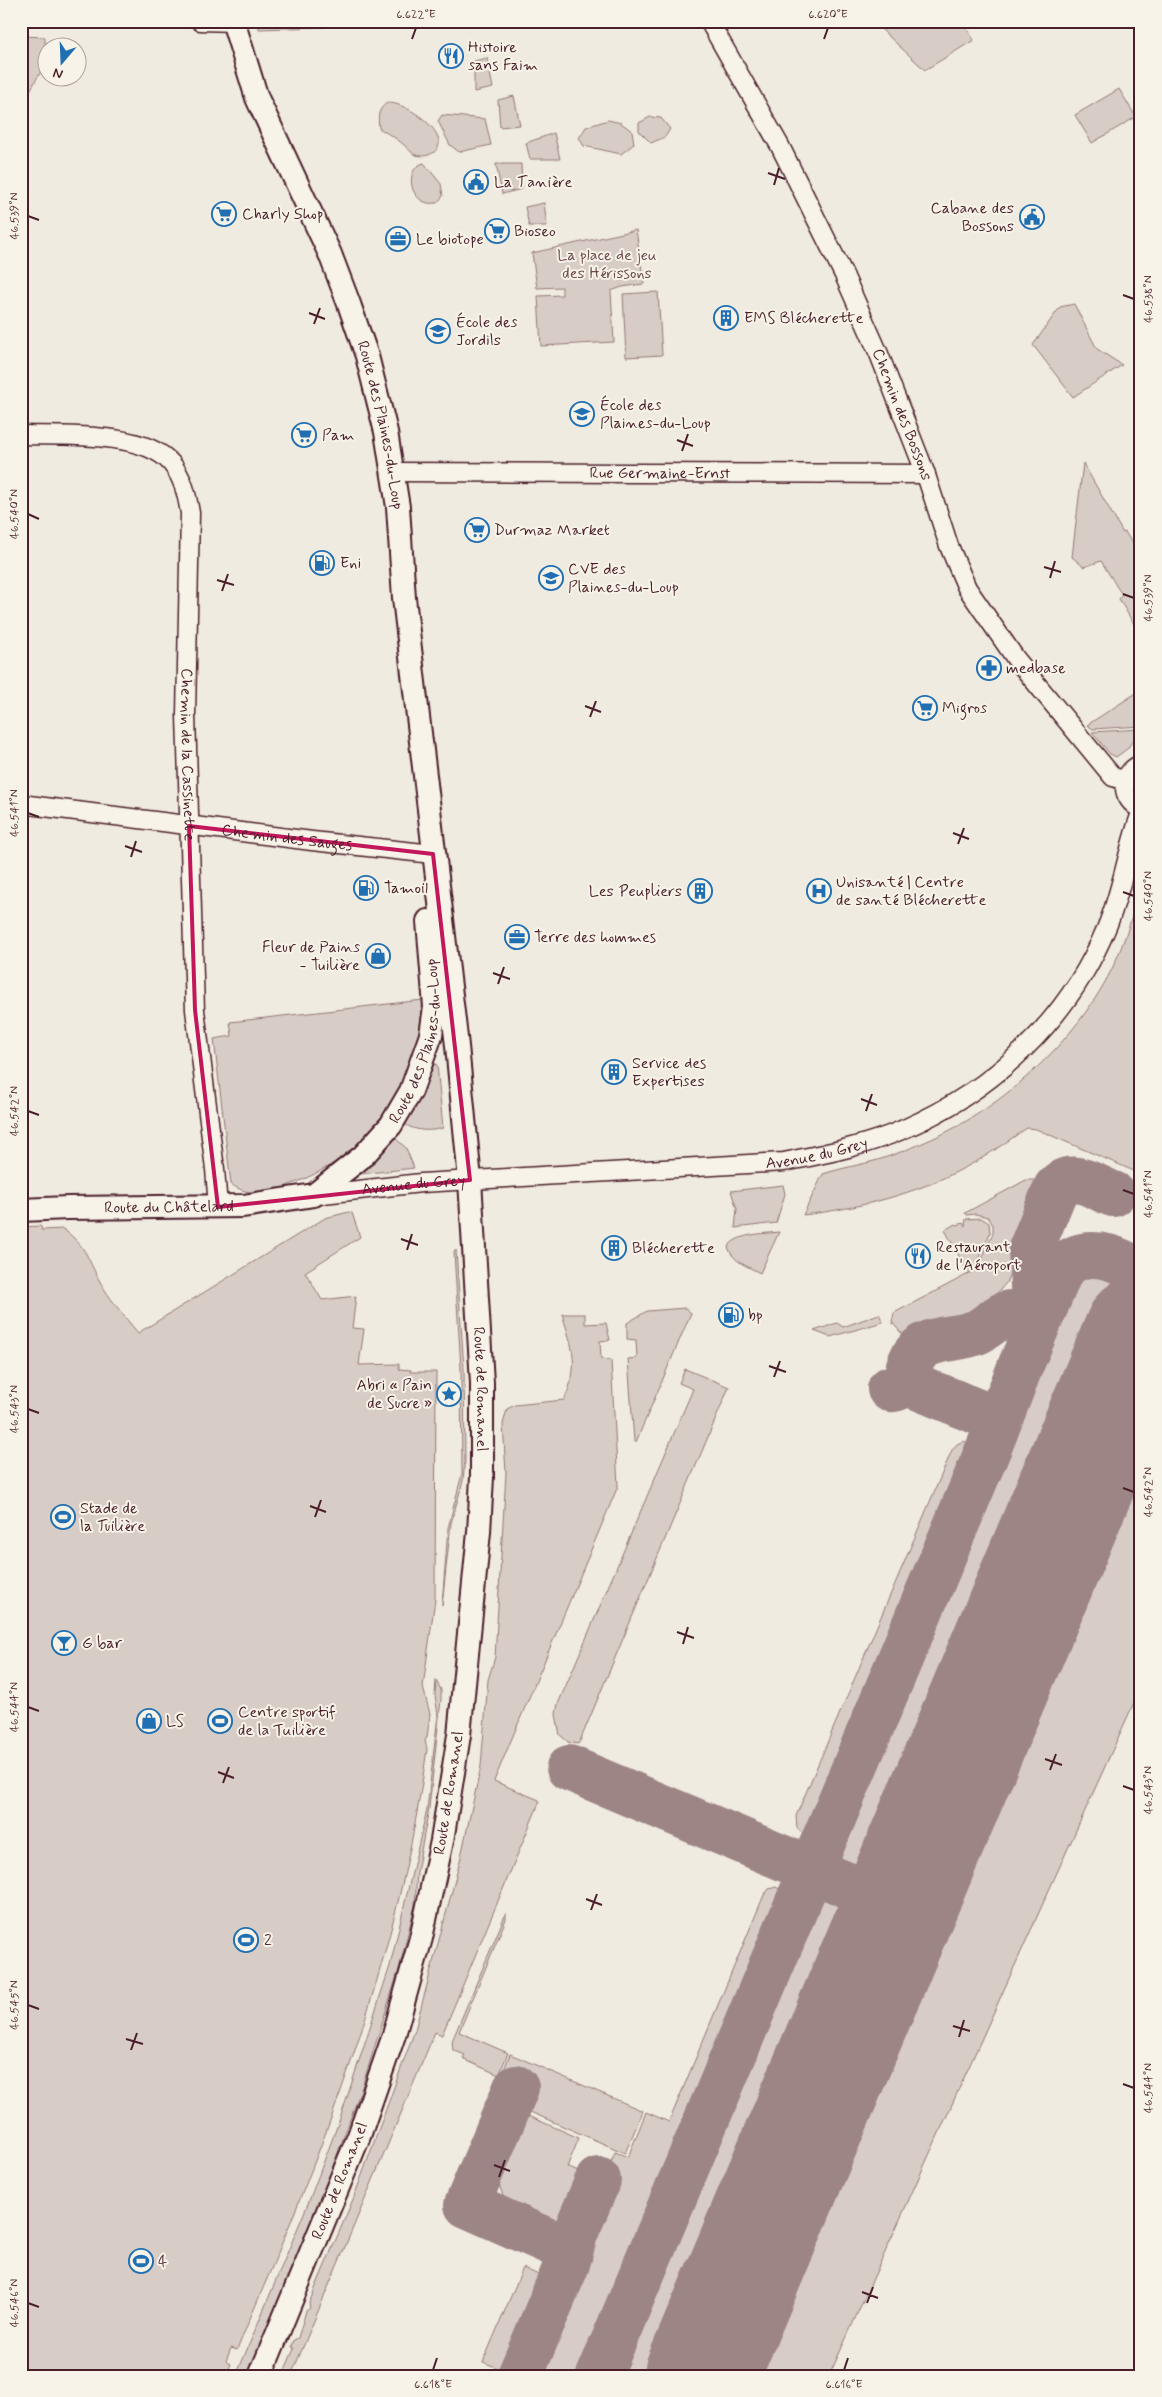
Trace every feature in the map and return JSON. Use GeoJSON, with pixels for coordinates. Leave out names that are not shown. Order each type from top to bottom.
{"type":"FeatureCollection","features":[{"type":"Feature","properties":{"kind":"main road","name":"Route des Plaines-du-Loup"},"geometry":{"type":"LineString","coordinates":[[233,22],[257,98],[330,254],[349,304],[367,356],[381,413],[398,507],[404,598],[433,854],[451,989],[470,1180]]}},
{"type":"Feature","properties":{"kind":"main road","name":"Route des Plaines-du-Loup"},"geometry":{"type":"LineString","coordinates":[[314,1194],[363,1156],[391,1125],[411,1091],[420,1069],[431,1035],[435,1007],[425,876],[433,854]]}},
{"type":"Feature","properties":{"kind":"main road","name":"Route de Romanel"},"geometry":{"type":"LineString","coordinates":[[260,2376],[331,2205],[394,2035],[421,1938],[442,1841],[461,1716],[479,1532],[482,1477],[482,1383],[470,1180]]}},
{"type":"Feature","properties":{"kind":"main road","name":"Route du Châtelard"},"geometry":{"type":"LineString","coordinates":[[21,1210],[162,1206],[218,1207],[271,1202],[314,1194]]}},
{"type":"Feature","properties":{"kind":"street"},"geometry":{"type":"LineString","coordinates":[[200,21],[233,22]]}},
{"type":"Feature","properties":{"kind":"street","name":"Chemin des Bossons"},"geometry":{"type":"LineString","coordinates":[[709,21],[780,146],[844,275],[879,354],[926,474],[949,546],[967,588],[982,613],[1016,659],[1113,777],[1125,780]]}},
{"type":"Feature","properties":{"kind":"street","name":"Chemin de la Cassinette"},"geometry":{"type":"LineString","coordinates":[[21,435],[71,436],[137,442],[156,451],[170,462],[179,473],[186,492],[190,513],[186,715],[195,1010],[218,1207]]}},
{"type":"Feature","properties":{"kind":"street","name":"Rue Germaine-Ernst"},"geometry":{"type":"LineString","coordinates":[[392,472],[926,474]]}},
{"type":"Feature","properties":{"kind":"street"},"geometry":{"type":"LineString","coordinates":[[1139,762],[1125,780],[1127,798],[1141,808]]}},
{"type":"Feature","properties":{"kind":"street","name":"Chemin des Sauges"},"geometry":{"type":"LineString","coordinates":[[21,804],[312,841],[433,854]]}},
{"type":"Feature","properties":{"kind":"street","name":"Avenue du Grey"},"geometry":{"type":"LineString","coordinates":[[314,1194],[470,1180],[784,1162],[840,1150],[903,1130],[945,1109],[992,1078],[1028,1047],[1053,1018],[1077,985],[1095,954],[1107,926],[1141,812]]}},
{"type":"Feature","properties":{"kind":"highlighted area"},"geometry":{"type":"Polygon","coordinates":[[[189,826],[433,854],[470,1180],[218,1207],[195,1010],[189,826]]]}},
{"type":"Feature","properties":{"kind":"green space"},"geometry":{"type":"Polygon","coordinates":[[[259,21],[360,21],[322,27],[259,29],[259,21]]]}},
{"type":"Feature","properties":{"kind":"green space"},"geometry":{"type":"Polygon","coordinates":[[[877,21],[962,21],[974,40],[925,70],[882,30],[877,21]]]}},
{"type":"Feature","properties":{"kind":"green space"},"geometry":{"type":"Polygon","coordinates":[[[21,36],[45,37],[38,38],[38,76],[27,96],[23,137],[21,137],[21,36]]]}},
{"type":"Feature","properties":{"kind":"green space"},"geometry":{"type":"Polygon","coordinates":[[[487,58],[493,88],[474,92],[474,61],[487,58]]]}},
{"type":"Feature","properties":{"kind":"green space"},"geometry":{"type":"Polygon","coordinates":[[[1119,89],[1136,117],[1092,143],[1075,115],[1119,89]]]}},
{"type":"Feature","properties":{"kind":"green space"},"geometry":{"type":"Polygon","coordinates":[[[514,96],[520,125],[500,127],[498,100],[514,96]]]}},
{"type":"Feature","properties":{"kind":"green space"},"geometry":{"type":"Polygon","coordinates":[[[387,103],[400,105],[422,118],[437,135],[439,145],[437,149],[426,156],[412,153],[401,142],[379,128],[379,114],[381,108],[387,103]]]}},
{"type":"Feature","properties":{"kind":"green space"},"geometry":{"type":"Polygon","coordinates":[[[442,115],[485,119],[491,145],[459,152],[450,145],[438,121],[442,115]]]}},
{"type":"Feature","properties":{"kind":"green space"},"geometry":{"type":"Polygon","coordinates":[[[650,117],[661,118],[670,129],[665,137],[651,143],[639,131],[639,123],[650,117]]]}},
{"type":"Feature","properties":{"kind":"green space"},"geometry":{"type":"Polygon","coordinates":[[[608,120],[621,123],[632,131],[634,144],[621,154],[584,146],[579,138],[586,127],[608,120]]]}},
{"type":"Feature","properties":{"kind":"green space"},"geometry":{"type":"Polygon","coordinates":[[[554,133],[560,159],[530,159],[526,143],[554,133]]]}},
{"type":"Feature","properties":{"kind":"green space"},"geometry":{"type":"Polygon","coordinates":[[[424,163],[441,184],[443,196],[437,203],[428,203],[419,199],[412,188],[411,182],[414,170],[424,163]]]}},
{"type":"Feature","properties":{"kind":"green space"},"geometry":{"type":"Polygon","coordinates":[[[496,164],[521,164],[522,189],[502,194],[496,164]]]}},
{"type":"Feature","properties":{"kind":"green space"},"geometry":{"type":"Polygon","coordinates":[[[544,203],[547,226],[529,226],[525,207],[544,203]]]}},
{"type":"Feature","properties":{"kind":"green space","name":"La place de jeu des Hérissons"},"geometry":{"type":"Polygon","coordinates":[[[636,230],[644,284],[622,287],[611,291],[614,342],[541,346],[538,296],[562,295],[562,287],[537,288],[532,253],[636,230]]]}},
{"type":"Feature","properties":{"kind":"green space"},"geometry":{"type":"Polygon","coordinates":[[[658,292],[662,355],[626,357],[623,294],[658,292]]]}},
{"type":"Feature","properties":{"kind":"green space"},"geometry":{"type":"Polygon","coordinates":[[[1074,304],[1097,349],[1122,365],[1073,397],[1033,345],[1060,307],[1074,304]]]}},
{"type":"Feature","properties":{"kind":"green space"},"geometry":{"type":"Polygon","coordinates":[[[1083,463],[1123,533],[1125,532],[1141,557],[1141,636],[1119,599],[1122,595],[1101,561],[1084,567],[1072,557],[1083,463]]]}},
{"type":"Feature","properties":{"kind":"green space"},"geometry":{"type":"Polygon","coordinates":[[[1141,690],[1141,726],[1093,729],[1087,725],[1141,690]]]}},
{"type":"Feature","properties":{"kind":"green space"},"geometry":{"type":"Polygon","coordinates":[[[1141,729],[1127,749],[1116,757],[1110,754],[1092,732],[1141,729]]]}},
{"type":"Feature","properties":{"kind":"green space"},"geometry":{"type":"Polygon","coordinates":[[[1141,887],[1141,1174],[1036,1129],[1027,1128],[974,1163],[927,1185],[866,1204],[803,1215],[823,1174],[878,1160],[934,1138],[963,1123],[991,1105],[1045,1060],[1069,1034],[1090,1006],[1108,977],[1124,940],[1141,887]]]}},
{"type":"Feature","properties":{"kind":"green space"},"geometry":{"type":"Polygon","coordinates":[[[423,1000],[419,1031],[412,1060],[401,1087],[386,1112],[368,1135],[346,1154],[321,1171],[284,1187],[269,1191],[253,1192],[245,1191],[231,1184],[214,1039],[232,1036],[230,1022],[423,1000]]]}},
{"type":"Feature","properties":{"kind":"green space"},"geometry":{"type":"Polygon","coordinates":[[[434,1064],[437,1065],[443,1128],[428,1130],[413,1128],[404,1124],[423,1092],[434,1064]]]}},
{"type":"Feature","properties":{"kind":"green space"},"geometry":{"type":"Polygon","coordinates":[[[394,1137],[406,1148],[414,1168],[360,1174],[394,1137]]]}},
{"type":"Feature","properties":{"kind":"green space"},"geometry":{"type":"Polygon","coordinates":[[[1026,1180],[1034,1180],[1046,1187],[1006,1283],[973,1322],[909,1334],[901,1333],[892,1322],[894,1313],[978,1269],[993,1233],[993,1225],[988,1217],[975,1214],[967,1215],[965,1213],[1026,1180]]]}},
{"type":"Feature","properties":{"kind":"green space"},"geometry":{"type":"Polygon","coordinates":[[[783,1185],[785,1194],[776,1223],[735,1228],[737,1209],[731,1191],[783,1185]]]}},
{"type":"Feature","properties":{"kind":"green space","name":"Centre sportif de la Tuilière"},"geometry":{"type":"Polygon","coordinates":[[[349,1212],[352,1213],[360,1237],[305,1272],[322,1300],[356,1296],[352,1328],[364,1329],[359,1365],[399,1364],[399,1369],[411,1370],[410,1372],[436,1372],[435,1599],[423,1687],[430,1714],[425,1741],[427,1749],[417,1811],[405,1873],[390,1934],[354,2054],[333,2114],[237,2350],[231,2348],[226,2361],[231,2364],[226,2376],[21,2376],[21,1227],[40,1226],[41,1230],[63,1229],[76,1240],[84,1250],[111,1298],[138,1333],[325,1218],[349,1212]]]}},
{"type":"Feature","properties":{"kind":"green space"},"geometry":{"type":"Polygon","coordinates":[[[981,1218],[989,1223],[990,1233],[976,1267],[967,1271],[945,1230],[955,1224],[963,1223],[965,1226],[966,1219],[981,1218]]]}},
{"type":"Feature","properties":{"kind":"green space"},"geometry":{"type":"Polygon","coordinates":[[[779,1232],[760,1273],[737,1260],[728,1247],[732,1242],[744,1237],[779,1232]]]}},
{"type":"Feature","properties":{"kind":"green space"},"geometry":{"type":"Polygon","coordinates":[[[456,1250],[464,1369],[465,1461],[463,1481],[451,1523],[442,1605],[448,1528],[462,1474],[461,1369],[454,1252],[456,1250]]]}},
{"type":"Feature","properties":{"kind":"green space"},"geometry":{"type":"Polygon","coordinates":[[[1097,1267],[1109,1272],[1118,1281],[1121,1292],[1120,1305],[888,1859],[880,1869],[870,1874],[861,1876],[852,1874],[844,1869],[838,1861],[836,1851],[837,1838],[1069,1284],[1080,1271],[1097,1267]]]}},
{"type":"Feature","properties":{"kind":"green space"},"geometry":{"type":"Polygon","coordinates":[[[685,1308],[691,1313],[636,1442],[634,1441],[628,1359],[637,1358],[636,1340],[627,1339],[627,1323],[647,1311],[685,1308]]]}},
{"type":"Feature","properties":{"kind":"green space"},"geometry":{"type":"Polygon","coordinates":[[[562,1314],[585,1314],[585,1324],[606,1323],[610,1340],[600,1341],[601,1359],[611,1360],[618,1486],[494,1781],[539,1800],[539,1803],[442,2035],[435,2032],[293,2371],[298,2376],[282,2376],[294,2349],[292,2346],[294,2340],[298,2338],[306,2311],[310,2308],[309,2303],[354,2197],[415,2030],[460,1861],[481,1766],[488,1680],[495,1657],[506,1473],[503,1424],[507,1409],[515,1405],[564,1400],[572,1377],[573,1357],[562,1314]]]}},
{"type":"Feature","properties":{"kind":"green space"},"geometry":{"type":"Polygon","coordinates":[[[879,1314],[883,1322],[830,1337],[814,1331],[837,1323],[843,1327],[879,1314]]]}},
{"type":"Feature","properties":{"kind":"green space"},"geometry":{"type":"Polygon","coordinates":[[[1012,1340],[1015,1345],[996,1385],[987,1394],[986,1391],[1008,1342],[1012,1340]]]}},
{"type":"Feature","properties":{"kind":"green space"},"geometry":{"type":"Polygon","coordinates":[[[685,1369],[729,1387],[580,1741],[578,1744],[568,1742],[560,1735],[556,1714],[558,1704],[693,1389],[679,1383],[685,1369]]]}},
{"type":"Feature","properties":{"kind":"green space"},"geometry":{"type":"Polygon","coordinates":[[[1141,1411],[1141,1687],[829,2376],[735,2376],[1141,1411]]]}},
{"type":"Feature","properties":{"kind":"green space"},"geometry":{"type":"Polygon","coordinates":[[[964,1441],[974,1448],[975,1459],[820,1826],[811,1834],[803,1833],[797,1828],[796,1816],[952,1450],[957,1444],[964,1441]]]}},
{"type":"Feature","properties":{"kind":"green space"},"geometry":{"type":"Polygon","coordinates":[[[436,1680],[441,1690],[441,1700],[429,1808],[417,1872],[415,1905],[399,1969],[362,2087],[333,2166],[248,2376],[236,2376],[309,2201],[341,2116],[390,1966],[427,1809],[438,1715],[435,1695],[436,1680]]]}},
{"type":"Feature","properties":{"kind":"green space"},"geometry":{"type":"Polygon","coordinates":[[[776,1887],[786,1893],[787,1904],[589,2376],[536,2376],[592,2242],[581,2237],[615,2152],[628,2157],[646,2112],[669,2122],[764,1895],[769,1889],[776,1887]]]}},
{"type":"Feature","properties":{"kind":"green space"},"geometry":{"type":"Polygon","coordinates":[[[834,1893],[846,1898],[854,1906],[858,1918],[857,1931],[670,2376],[610,2376],[807,1910],[817,1897],[834,1893]]]}},
{"type":"Feature","properties":{"kind":"green space"},"geometry":{"type":"Polygon","coordinates":[[[506,1913],[506,1919],[459,2032],[508,2053],[499,2075],[463,2059],[465,2055],[453,2050],[452,2041],[506,1913]]]}},
{"type":"Feature","properties":{"kind":"green space"},"geometry":{"type":"Polygon","coordinates":[[[510,2054],[643,2111],[625,2153],[528,2111],[534,2094],[500,2080],[510,2054]]]}},
{"type":"Feature","properties":{"kind":"green space"},"geometry":{"type":"Polygon","coordinates":[[[526,2115],[579,2138],[567,2167],[592,2178],[569,2232],[507,2207],[498,2182],[526,2115]]]}},
{"type":"Feature","properties":{"kind":"green space"},"geometry":{"type":"Polygon","coordinates":[[[523,2268],[543,2277],[545,2280],[509,2368],[503,2370],[483,2362],[523,2268]]]}},
{"type":"Feature","properties":{"kind":"taxiway"},"geometry":{"type":"LineString","coordinates":[[1035,1321],[1031,1249],[1056,1188],[1069,1180],[1076,1180],[1091,1184],[1113,1194]]}},
{"type":"Feature","properties":{"kind":"taxiway"},"geometry":{"type":"LineString","coordinates":[[599,2376],[992,1440],[1060,1272],[1068,1263],[1077,1258],[1099,1255],[1121,1262],[1141,1274]]}},
{"type":"Feature","properties":{"kind":"taxiway"},"geometry":{"type":"LineString","coordinates":[[917,1387],[909,1376],[909,1366],[922,1347],[930,1343],[977,1332],[1008,1313],[1023,1315],[1030,1319],[1035,1327],[1034,1334]]}},
{"type":"Feature","properties":{"kind":"taxiway"},"geometry":{"type":"LineString","coordinates":[[890,1389],[910,1384],[983,1414],[996,1412],[1006,1403]]}},
{"type":"Feature","properties":{"kind":"taxiway"},"geometry":{"type":"LineString","coordinates":[[569,1768],[859,1890],[874,1904],[881,1918],[882,1935],[879,1954]]}},
{"type":"Feature","properties":{"kind":"taxiway"},"geometry":{"type":"LineString","coordinates":[[849,1885],[872,1888],[892,1883],[908,1870],[922,1852]]}},
{"type":"Feature","properties":{"kind":"taxiway"},"geometry":{"type":"LineString","coordinates":[[516,2088],[467,2205],[557,2245],[566,2255],[567,2264]]}},
{"type":"Feature","properties":{"kind":"taxiway"},"geometry":{"type":"LineString","coordinates":[[520,2376],[567,2264],[575,2234],[598,2180]]}},
{"type":"Feature","properties":{"kind":"runway"},"geometry":{"type":"LineString","coordinates":[[701,2376],[1141,1332]]}},
{"type":"Feature","properties":{"kind":"place","name":"Histoire sans Faim"},"geometry":{"type":"Point","coordinates":[451,56]}},
{"type":"Feature","properties":{"kind":"place","name":"La Tanière"},"geometry":{"type":"Point","coordinates":[476,182]}},
{"type":"Feature","properties":{"kind":"place","name":"Charly Shop"},"geometry":{"type":"Point","coordinates":[224,214]}},
{"type":"Feature","properties":{"kind":"place","name":"Cabane des Bossons"},"geometry":{"type":"Point","coordinates":[1032,217]}},
{"type":"Feature","properties":{"kind":"place","name":"Bioseo"},"geometry":{"type":"Point","coordinates":[497,231]}},
{"type":"Feature","properties":{"kind":"place","name":"Le biotope"},"geometry":{"type":"Point","coordinates":[398,239]}},
{"type":"Feature","properties":{"kind":"place","name":"EMS Blécherette"},"geometry":{"type":"Point","coordinates":[726,318]}},
{"type":"Feature","properties":{"kind":"place","name":"École des Jordils"},"geometry":{"type":"Point","coordinates":[438,331]}},
{"type":"Feature","properties":{"kind":"place","name":"École des Plaines-du-Loup"},"geometry":{"type":"Point","coordinates":[582,414]}},
{"type":"Feature","properties":{"kind":"place","name":"Pam"},"geometry":{"type":"Point","coordinates":[304,435]}},
{"type":"Feature","properties":{"kind":"place","name":"Durmaz Market"},"geometry":{"type":"Point","coordinates":[477,530]}},
{"type":"Feature","properties":{"kind":"place","name":"Eni"},"geometry":{"type":"Point","coordinates":[322,563]}},
{"type":"Feature","properties":{"kind":"place","name":"CVE des Plaines-du-Loup"},"geometry":{"type":"Point","coordinates":[551,578]}},
{"type":"Feature","properties":{"kind":"place","name":"medbase"},"geometry":{"type":"Point","coordinates":[989,668]}},
{"type":"Feature","properties":{"kind":"place","name":"Migros"},"geometry":{"type":"Point","coordinates":[925,708]}},
{"type":"Feature","properties":{"kind":"place","name":"Tamoil"},"geometry":{"type":"Point","coordinates":[366,888]}},
{"type":"Feature","properties":{"kind":"place","name":"Les Peupliers"},"geometry":{"type":"Point","coordinates":[700,891]}},
{"type":"Feature","properties":{"kind":"place","name":"Unisanté | Centre de santé Blécherette"},"geometry":{"type":"Point","coordinates":[819,891]}},
{"type":"Feature","properties":{"kind":"place","name":"Terre des hommes"},"geometry":{"type":"Point","coordinates":[517,937]}},
{"type":"Feature","properties":{"kind":"place","name":"Fleur de Pains - Tuilière"},"geometry":{"type":"Point","coordinates":[378,956]}},
{"type":"Feature","properties":{"kind":"place","name":"Service des Expertises"},"geometry":{"type":"Point","coordinates":[614,1072]}},
{"type":"Feature","properties":{"kind":"place","name":"Blécherette"},"geometry":{"type":"Point","coordinates":[614,1248]}},
{"type":"Feature","properties":{"kind":"place","name":"Restaurant de l'Aéroport"},"geometry":{"type":"Point","coordinates":[918,1256]}},
{"type":"Feature","properties":{"kind":"place","name":"bp"},"geometry":{"type":"Point","coordinates":[731,1315]}},
{"type":"Feature","properties":{"kind":"place","name":"Abri « Pain de Sucre »"},"geometry":{"type":"Point","coordinates":[449,1394]}},
{"type":"Feature","properties":{"kind":"place","name":"Stade de la Tuilière"},"geometry":{"type":"Point","coordinates":[63,1517]}},
{"type":"Feature","properties":{"kind":"place","name":"G bar"},"geometry":{"type":"Point","coordinates":[64,1643]}},
{"type":"Feature","properties":{"kind":"place","name":"LS"},"geometry":{"type":"Point","coordinates":[149,1721]}},
{"type":"Feature","properties":{"kind":"place","name":"Centre sportif de la Tuilière"},"geometry":{"type":"Point","coordinates":[220,1721]}},
{"type":"Feature","properties":{"kind":"place","name":"2"},"geometry":{"type":"Point","coordinates":[246,1940]}},
{"type":"Feature","properties":{"kind":"place","name":"4"},"geometry":{"type":"Point","coordinates":[141,2261]}}]}
